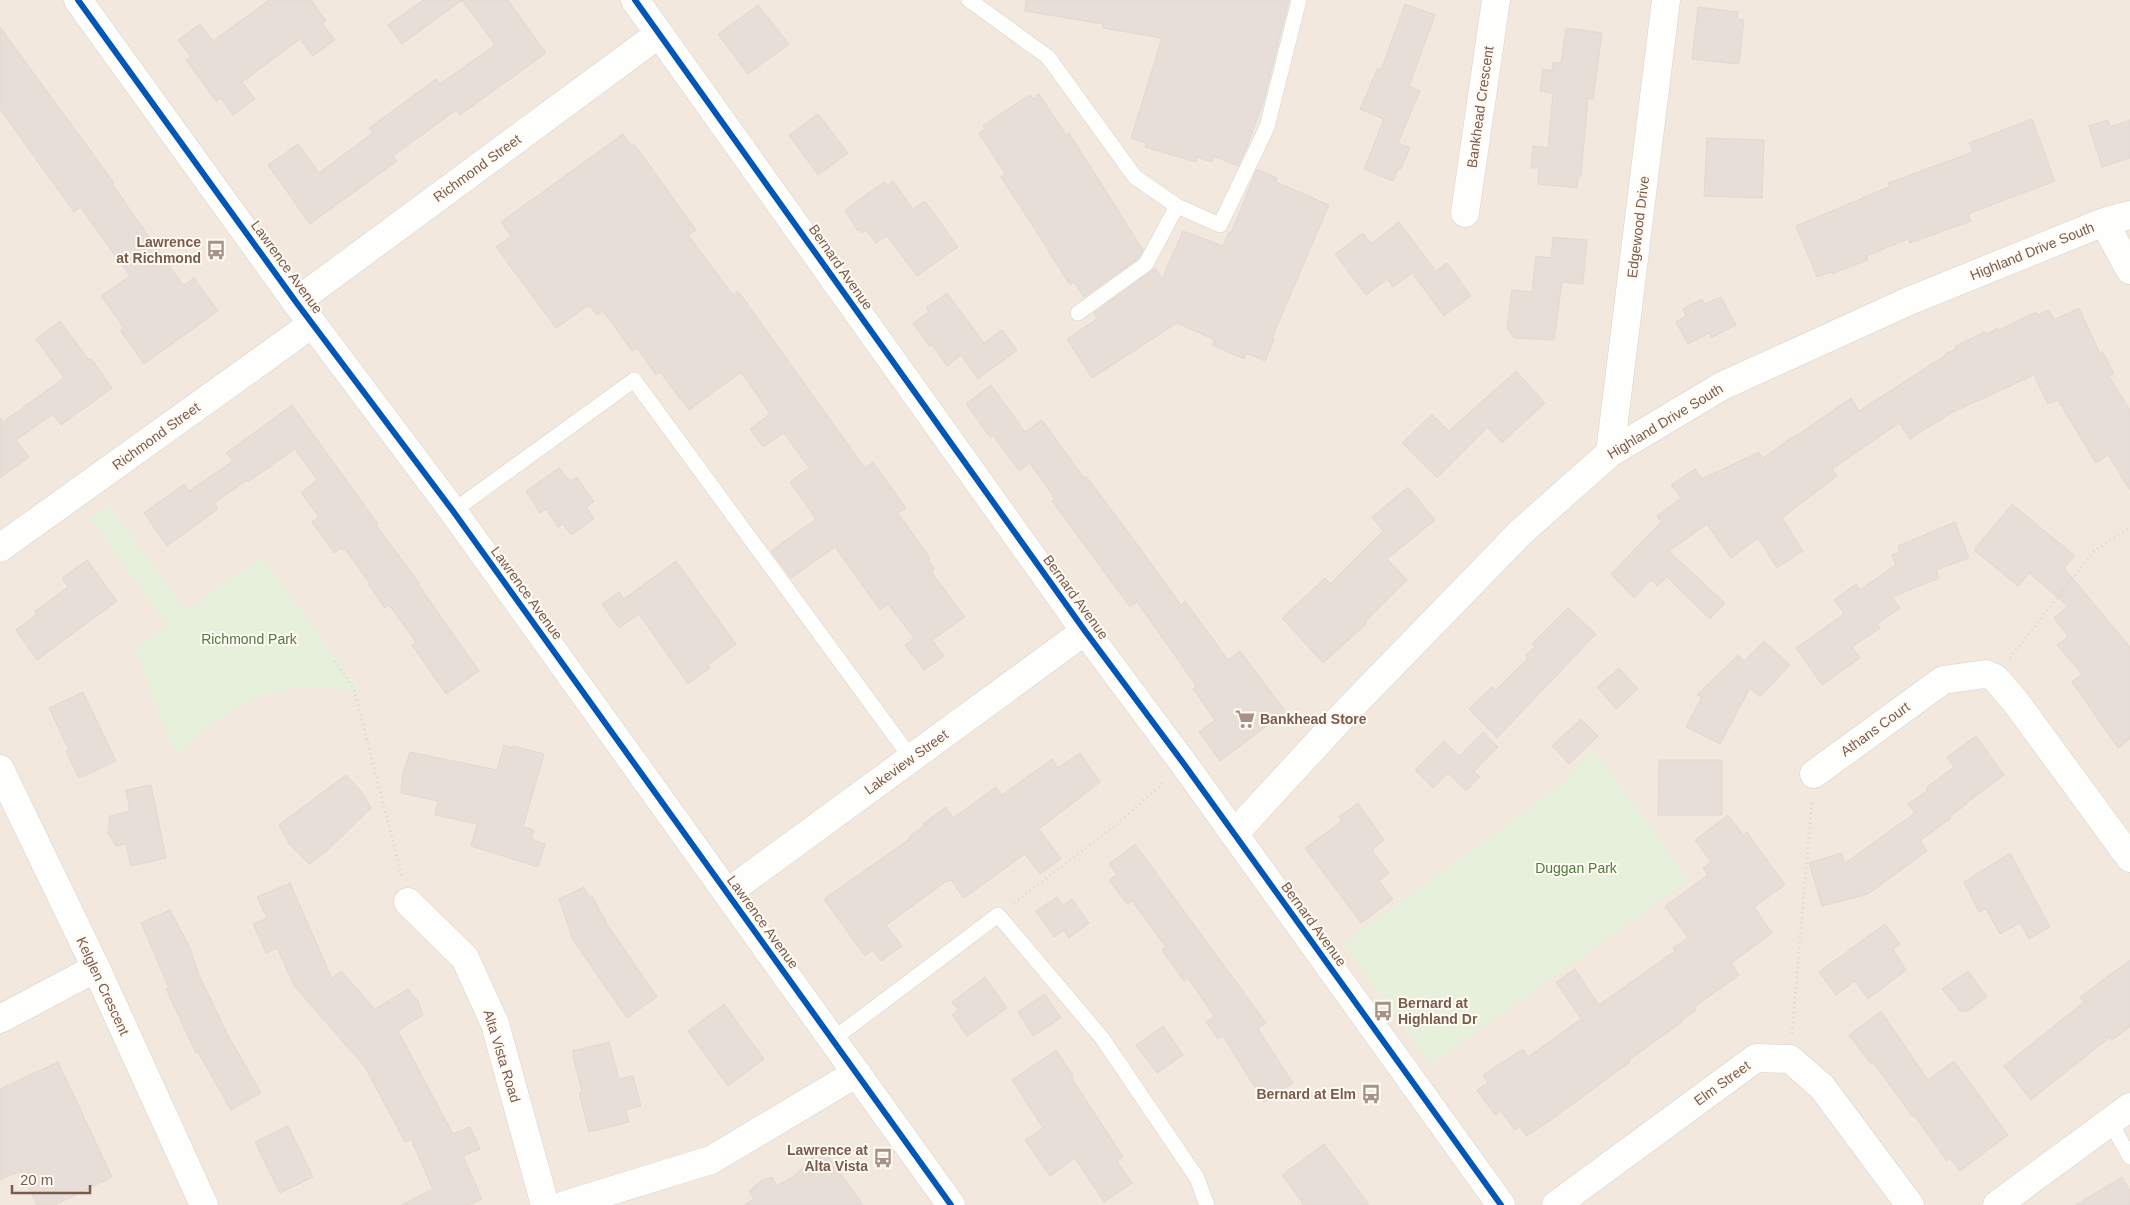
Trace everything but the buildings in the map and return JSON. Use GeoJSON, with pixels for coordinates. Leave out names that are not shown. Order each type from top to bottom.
{"type":"FeatureCollection","features":[{"type":"Feature","properties":{"kind":"street","name":"Lawrence Avenue"},"geometry":{"type":"LineString","coordinates":[[78,0],[312,324],[453,511],[952,1205]]}},
{"type":"Feature","properties":{"kind":"street","name":"Bernard Avenue"},"geometry":{"type":"LineString","coordinates":[[635,0],[1085,631],[1184,764],[1501,1205]]}},
{"type":"Feature","properties":{"kind":"street","name":"Bankhead Crescent"},"geometry":{"type":"LineString","coordinates":[[1464,213],[1496,0]]}},
{"type":"Feature","properties":{"kind":"street","name":"Edgewood Drive"},"geometry":{"type":"LineString","coordinates":[[1610,453],[1666,0]]}},
{"type":"Feature","properties":{"kind":"street","name":"Richmond Street"},"geometry":{"type":"LineString","coordinates":[[296,302],[659,34]]}},
{"type":"Feature","properties":{"kind":"street","name":"Highland Drive South"},"geometry":{"type":"LineString","coordinates":[[1234,834],[1351,707],[1521,532],[1610,453],[1722,386],[1909,302],[2104,222],[2130,215]]}},
{"type":"Feature","properties":{"kind":"street"},"geometry":{"type":"LineString","coordinates":[[2104,222],[2130,270]]}},
{"type":"Feature","properties":{"kind":"street","name":"Richmond Street"},"geometry":{"type":"LineString","coordinates":[[0,548],[312,324]]}},
{"type":"Feature","properties":{"kind":"street","name":"Lakeview Street"},"geometry":{"type":"LineString","coordinates":[[727,893],[1085,631]]}},
{"type":"Feature","properties":{"kind":"street","name":"Athans Court"},"geometry":{"type":"LineString","coordinates":[[1814,774],[1943,680],[1986,674],[1995,678]]}},
{"type":"Feature","properties":{"kind":"street"},"geometry":{"type":"LineString","coordinates":[[1995,678],[2016,701],[2130,858]]}},
{"type":"Feature","properties":{"kind":"street","name":"Kelglen Crescent"},"geometry":{"type":"LineString","coordinates":[[0,769],[96,968],[204,1205]]}},
{"type":"Feature","properties":{"kind":"street","name":"Alta Vista Road"},"geometry":{"type":"LineString","coordinates":[[408,902],[465,958],[477,982],[495,1024],[545,1205]]}},
{"type":"Feature","properties":{"kind":"street"},"geometry":{"type":"LineString","coordinates":[[0,1019],[96,968]]}},
{"type":"Feature","properties":{"kind":"street","name":"Elm Street"},"geometry":{"type":"LineString","coordinates":[[1556,1205],[1756,1058],[1790,1059]]}},
{"type":"Feature","properties":{"kind":"street"},"geometry":{"type":"LineString","coordinates":[[1790,1059],[1822,1087],[1910,1205]]}},
{"type":"Feature","properties":{"kind":"street"},"geometry":{"type":"LineString","coordinates":[[565,1205],[711,1160],[857,1073]]}},
{"type":"Feature","properties":{"kind":"street"},"geometry":{"type":"LineString","coordinates":[[1997,1205],[2120,1114]]}},
{"type":"Feature","properties":{"kind":"lane"},"geometry":{"type":"LineString","coordinates":[[969,0],[1048,58],[1135,177],[1177,206],[1220,225],[1267,127],[1300,0]]}},
{"type":"Feature","properties":{"kind":"lane"},"geometry":{"type":"LineString","coordinates":[[1078,313],[1146,264],[1177,206]]}},
{"type":"Feature","properties":{"kind":"lane"},"geometry":{"type":"LineString","coordinates":[[453,511],[634,380],[911,758]]}},
{"type":"Feature","properties":{"kind":"lane"},"geometry":{"type":"LineString","coordinates":[[832,1040],[998,915],[1102,1038],[1197,1178],[1207,1205]]}},
{"type":"Feature","properties":{"kind":"lane"},"geometry":{"type":"LineString","coordinates":[[2120,1114],[2130,1157]]}},
{"type":"Feature","properties":{"kind":"path"},"geometry":{"type":"LineString","coordinates":[[1995,678],[2094,551],[2130,527]]}},
{"type":"Feature","properties":{"kind":"path"},"geometry":{"type":"LineString","coordinates":[[335,661],[354,689],[408,902]]}},
{"type":"Feature","properties":{"kind":"path"},"geometry":{"type":"LineString","coordinates":[[998,915],[1116,825],[1184,764]]}},
{"type":"Feature","properties":{"kind":"path"},"geometry":{"type":"LineString","coordinates":[[1790,1059],[1814,774]]}},
{"type":"Feature","properties":{"kind":"shaded area"},"geometry":{"type":"Polygon","coordinates":[[[0,0],[2130,0],[2130,1205],[0,1205],[0,0]]]}},
{"type":"Feature","properties":{"kind":"green space","name":"Richmond Park"},"geometry":{"type":"Polygon","coordinates":[[[109,504],[186,611],[262,556],[362,694],[332,688],[313,687],[274,693],[238,708],[221,718],[190,742],[176,756],[135,649],[167,625],[90,518],[109,504]]]}},
{"type":"Feature","properties":{"kind":"green space","name":"Duggan Park"},"geometry":{"type":"Polygon","coordinates":[[[1593,747],[1689,880],[1431,1065],[1343,943],[1564,783],[1593,747]]]}},
{"type":"Feature","properties":{"kind":"cycle path"},"geometry":{"type":"LineString","coordinates":[[78,0],[296,302],[453,511],[951,1205]]}},
{"type":"Feature","properties":{"kind":"cycle path"},"geometry":{"type":"LineString","coordinates":[[635,0],[1085,631],[1184,764],[1501,1205]]}},
{"type":"Feature","properties":{"kind":"place","name":"Lawrence at Richmond"},"geometry":{"type":"Point","coordinates":[216,250]}},
{"type":"Feature","properties":{"kind":"place","name":"Bankhead Store"},"geometry":{"type":"Point","coordinates":[1245,719]}},
{"type":"Feature","properties":{"kind":"place","name":"Bernard at Highland Dr"},"geometry":{"type":"Point","coordinates":[1383,1011]}},
{"type":"Feature","properties":{"kind":"place","name":"Bernard at Elm"},"geometry":{"type":"Point","coordinates":[1371,1094]}},
{"type":"Feature","properties":{"kind":"place","name":"Lawrence at Alta Vista"},"geometry":{"type":"Point","coordinates":[883,1158]}}]}
